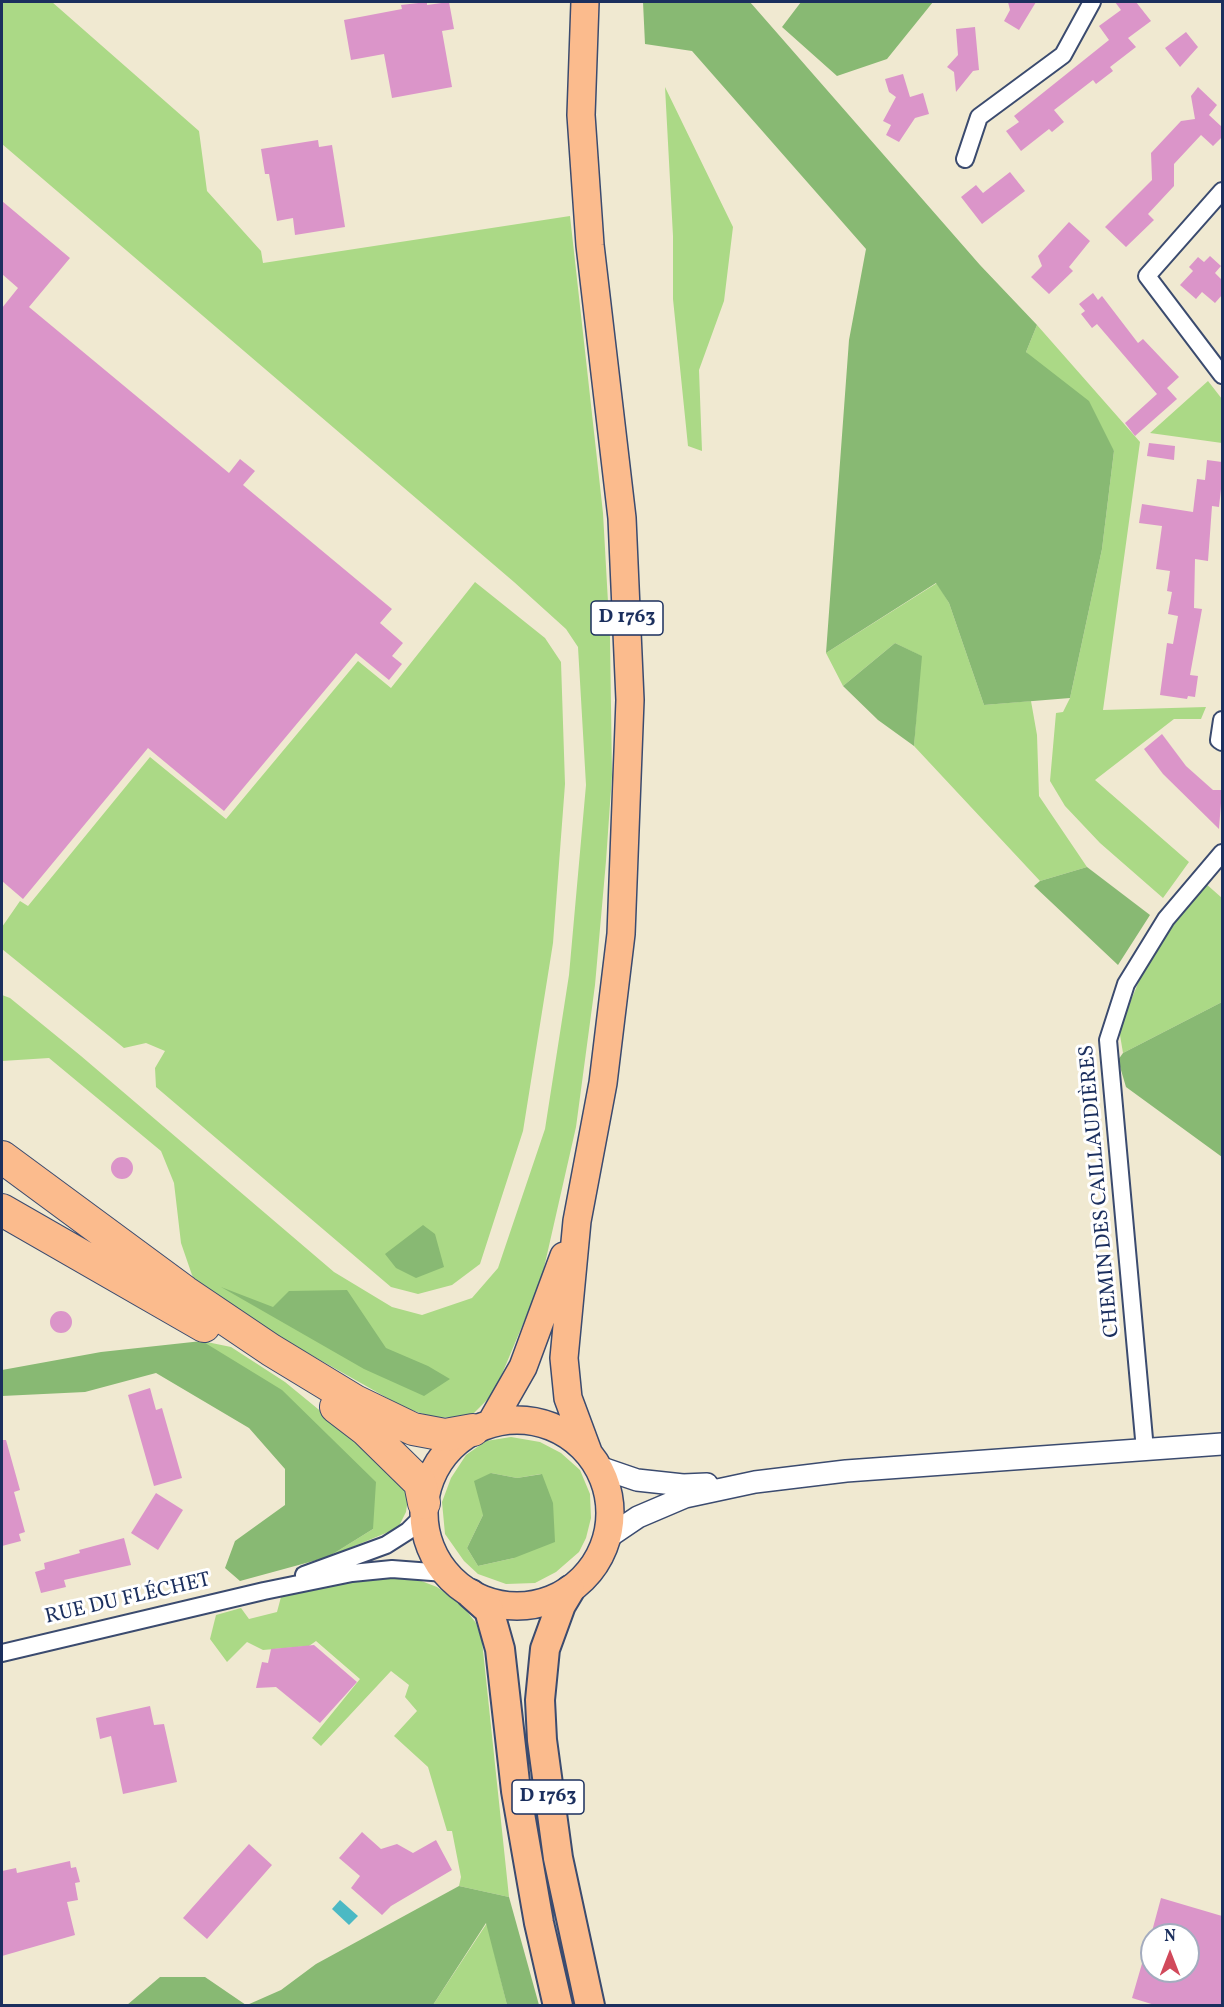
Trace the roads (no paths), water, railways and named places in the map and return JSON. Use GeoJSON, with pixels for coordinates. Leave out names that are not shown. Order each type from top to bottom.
{"type":"FeatureCollection","features":[{"type":"Feature","properties":{"kind":"highway"},"geometry":{"type":"LineString","coordinates":[[2,1157],[185,1292],[271,1350],[355,1401],[413,1429],[446,1434],[482,1426]]}},
{"type":"Feature","properties":{"kind":"highway"},"geometry":{"type":"LineString","coordinates":[[2,1210],[303,1382],[392,1453],[420,1483],[424,1509]]}},
{"type":"Feature","properties":{"kind":"highway","name":"D 1763"},"geometry":{"type":"LineString","coordinates":[[570,1590],[561,1605],[545,1649],[540,1700],[542,1740],[558,1858],[590,2006]]}},
{"type":"Feature","properties":{"kind":"highway","name":"D 1763"},"geometry":{"type":"LineString","coordinates":[[471,1594],[489,1610],[500,1649],[516,1791],[539,1923],[558,2006]]}},
{"type":"Feature","properties":{"kind":"main road","name":"D 1763"},"geometry":{"type":"LineString","coordinates":[[584,6],[581,115],[587,210],[622,518],[630,700],[621,934],[603,1083],[577,1221],[564,1358],[568,1398],[593,1459]]}},
{"type":"Feature","properties":{"kind":"main road","name":"D 1763"},"geometry":{"type":"LineString","coordinates":[[482,1426],[524,1367],[577,1221]]}},
{"type":"Feature","properties":{"kind":"main road"},"geometry":{"type":"LineString","coordinates":[[517,1419],[543,1423],[568,1434],[593,1459],[608,1490],[611,1514],[607,1538],[599,1558],[570,1590],[547,1601],[522,1606],[496,1604],[471,1594],[445,1573],[427,1538],[424,1509],[429,1481],[440,1460],[454,1443],[482,1426],[517,1419]]}},
{"type":"Feature","properties":{"kind":"street"},"geometry":{"type":"LineString","coordinates":[[965,159],[979,117],[1063,55],[1092,2]]}},
{"type":"Feature","properties":{"kind":"street"},"geometry":{"type":"LineString","coordinates":[[1222,191],[1147,276],[1222,375]]}},
{"type":"Feature","properties":{"kind":"street"},"geometry":{"type":"LineString","coordinates":[[1222,720],[1219,740],[1222,742]]}},
{"type":"Feature","properties":{"kind":"street","name":"CHEMIN DES CAILLAUDIÈRES"},"geometry":{"type":"LineString","coordinates":[[1145,1450],[1108,1040],[1126,984],[1166,919],[1222,853]]}},
{"type":"Feature","properties":{"kind":"street"},"geometry":{"type":"LineString","coordinates":[[593,1459],[637,1480],[683,1485],[755,1482],[846,1471],[1222,1444]]}},
{"type":"Feature","properties":{"kind":"street"},"geometry":{"type":"LineString","coordinates":[[607,1538],[638,1517],[685,1497],[755,1482]]}},
{"type":"Feature","properties":{"kind":"street","name":"RUE DU FLÉCHET"},"geometry":{"type":"LineString","coordinates":[[264,1591],[386,1545],[408,1531],[424,1509]]}},
{"type":"Feature","properties":{"kind":"street","name":"RUE DU FLÉCHET"},"geometry":{"type":"LineString","coordinates":[[2,1653],[264,1591],[352,1573],[392,1569],[445,1573]]}},
{"type":"Feature","properties":{"kind":"water"},"geometry":{"type":"Polygon","coordinates":[[[340,1900],[358,1916],[349,1925],[332,1909],[340,1900]]]}}]}
